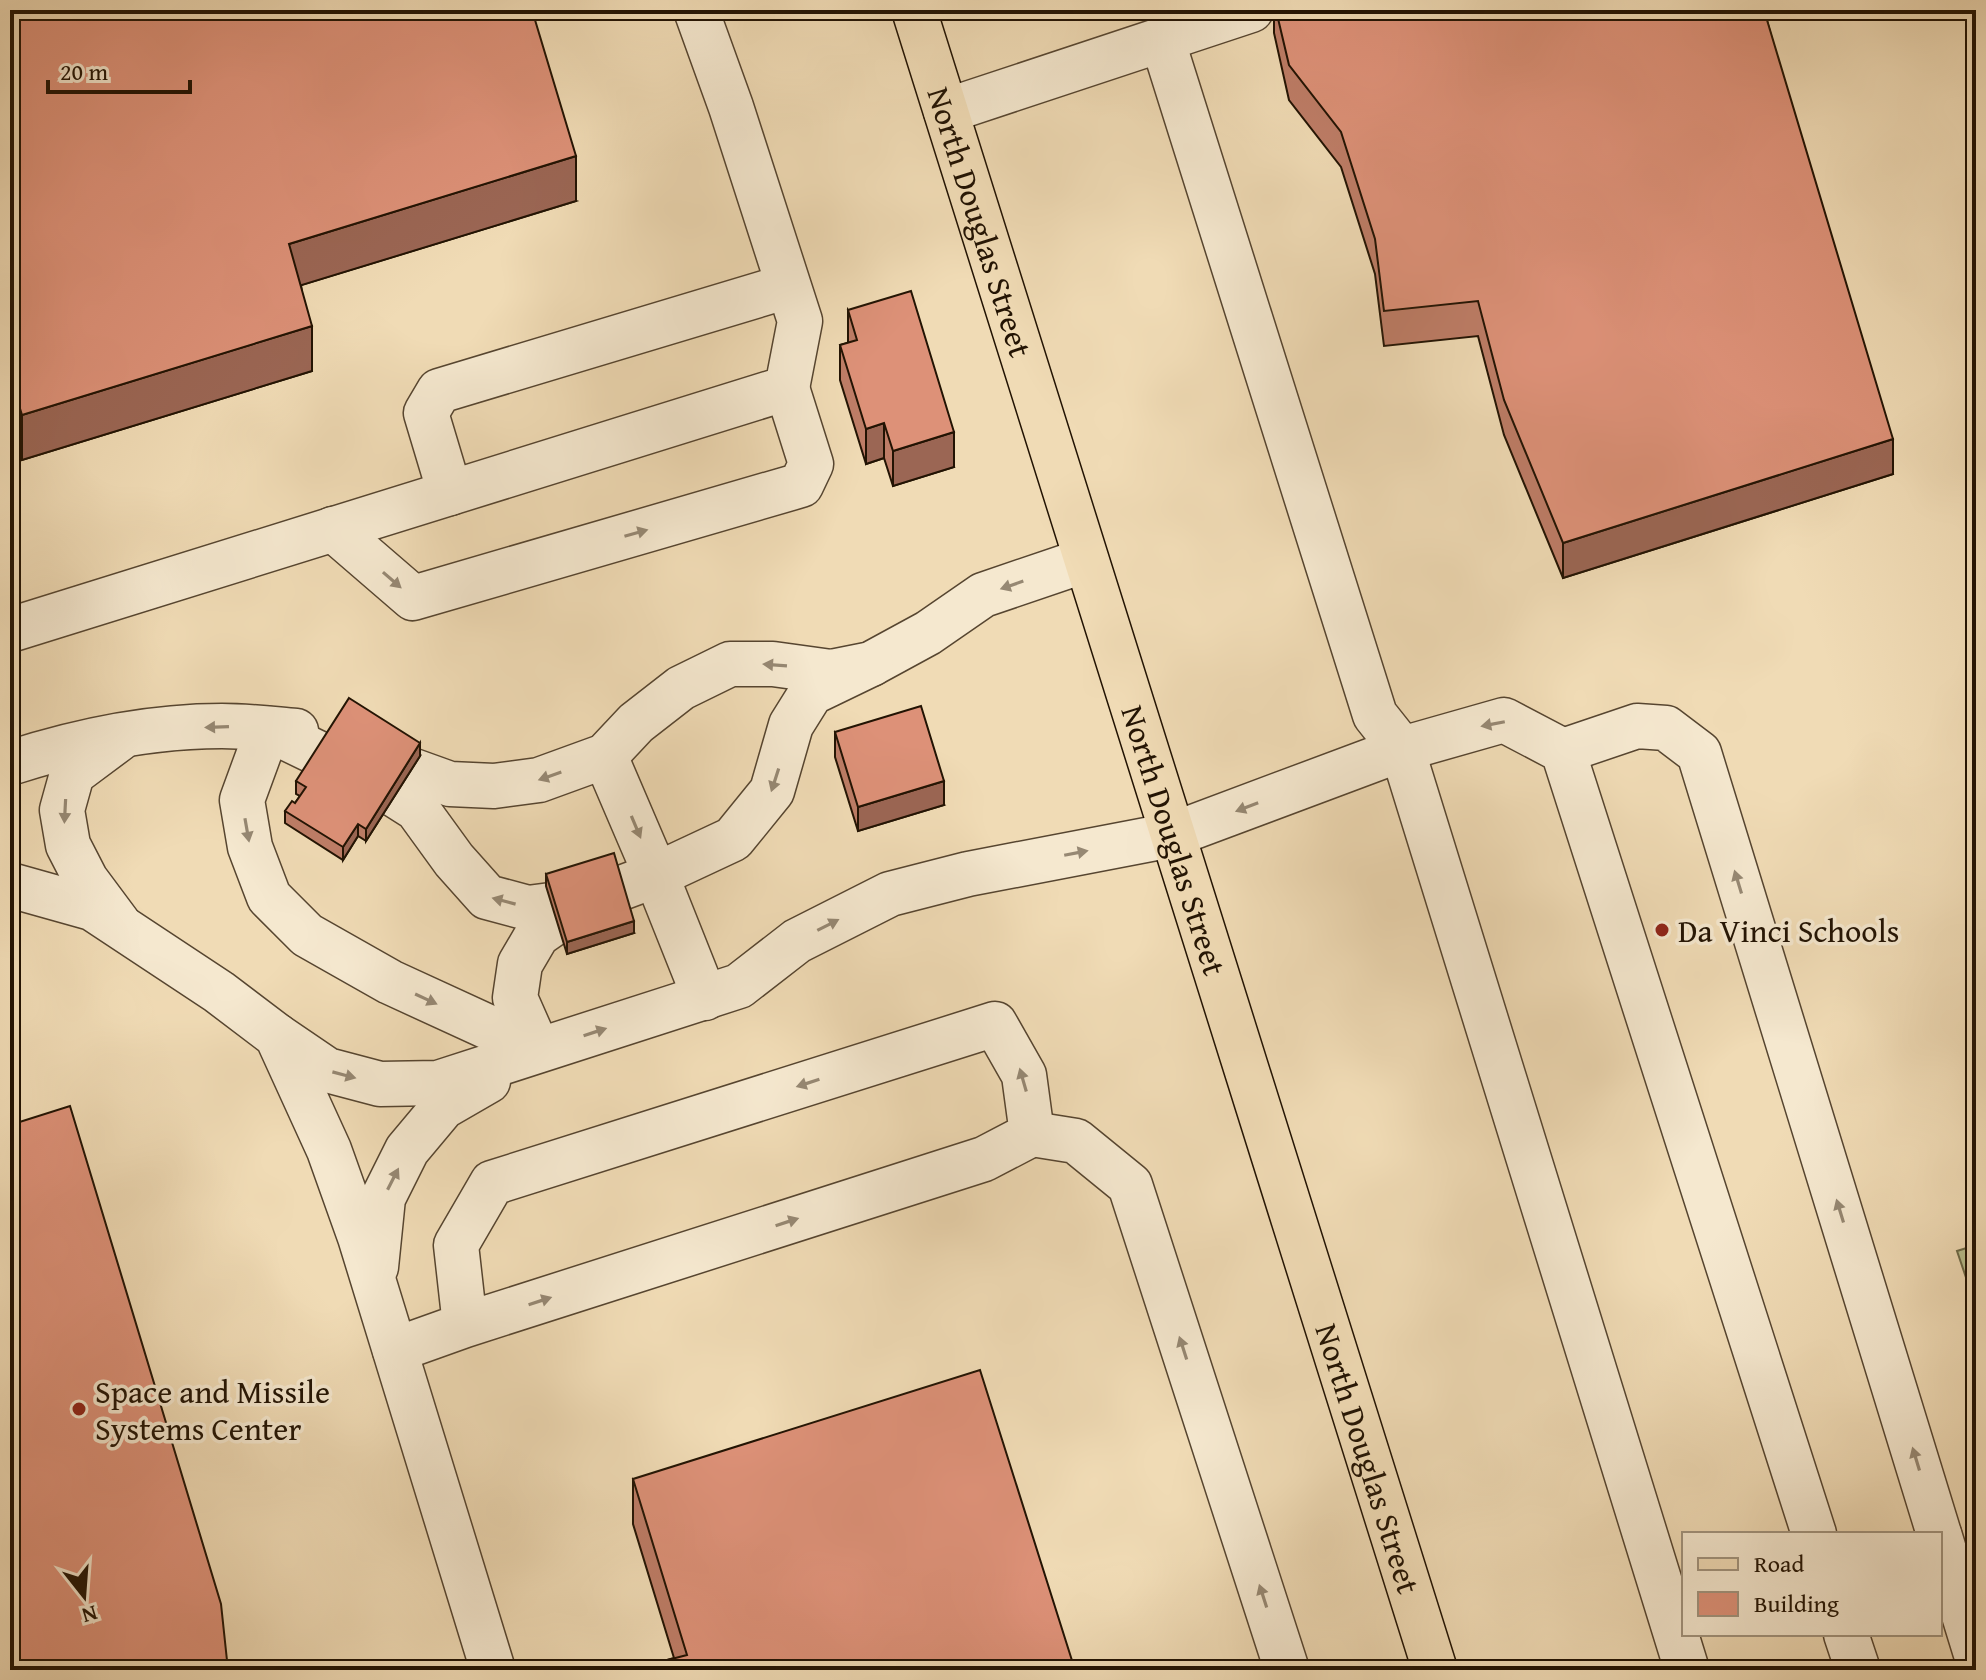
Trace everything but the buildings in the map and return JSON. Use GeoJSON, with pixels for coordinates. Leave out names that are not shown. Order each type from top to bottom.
{"type":"FeatureCollection","features":[{"type":"Feature","properties":{"kind":"main road","name":"North Douglas Street"},"geometry":{"type":"LineString","coordinates":[[918,11],[946,111],[1435,1670]]}},
{"type":"Feature","properties":{"kind":"lane"},"geometry":{"type":"LineString","coordinates":[[333,529],[413,598],[801,485],[811,464],[787,388],[800,321],[731,107],[696,10]]}},
{"type":"Feature","properties":{"kind":"lane"},"geometry":{"type":"LineString","coordinates":[[946,111],[1251,10]]}},
{"type":"Feature","properties":{"kind":"lane"},"geometry":{"type":"LineString","coordinates":[[1162,39],[1375,715],[1402,749],[1687,1670]]}},
{"type":"Feature","properties":{"kind":"lane"},"geometry":{"type":"LineString","coordinates":[[450,493],[426,413],[439,391],[788,286]]}},
{"type":"Feature","properties":{"kind":"lane"},"geometry":{"type":"LineString","coordinates":[[10,630],[787,388]]}},
{"type":"Feature","properties":{"kind":"lane"},"geometry":{"type":"LineString","coordinates":[[268,729],[365,776],[417,809],[454,860],[487,897],[528,908],[589,900],[656,875],[733,839],[772,791],[791,725],[811,693],[928,633],[983,595],[1086,560]]}},
{"type":"Feature","properties":{"kind":"lane"},"geometry":{"type":"LineString","coordinates":[[10,763],[127,733],[222,726],[302,731],[450,784],[494,786],[539,780],[605,756],[636,723],[681,688],[730,664],[773,664],[831,672],[871,664]]}},
{"type":"Feature","properties":{"kind":"lane"},"geometry":{"type":"LineString","coordinates":[[10,885],[92,908],[219,992],[327,1070],[380,1084],[438,1083],[739,986],[797,941],[890,894],[968,874],[1172,835],[1402,749],[1504,720],[1563,751],[1813,1532]]}},
{"type":"Feature","properties":{"kind":"lane"},"geometry":{"type":"LineString","coordinates":[[1563,751],[1637,726],[1666,728],[1699,753],[1939,1532]]}},
{"type":"Feature","properties":{"kind":"lane"},"geometry":{"type":"LineString","coordinates":[[268,729],[242,800],[250,847],[269,897],[307,935],[390,982],[538,1050]]}},
{"type":"Feature","properties":{"kind":"lane"},"geometry":{"type":"LineString","coordinates":[[123,929],[86,880],[68,845],[62,810],[72,774],[127,733]]}},
{"type":"Feature","properties":{"kind":"lane"},"geometry":{"type":"LineString","coordinates":[[605,756],[705,998]]}},
{"type":"Feature","properties":{"kind":"lane"},"geometry":{"type":"LineString","coordinates":[[538,1050],[515,998],[520,964],[537,935],[589,900]]}},
{"type":"Feature","properties":{"kind":"lane"},"geometry":{"type":"LineString","coordinates":[[465,1325],[456,1245],[492,1183],[995,1024],[1024,1075],[1032,1134]]}},
{"type":"Feature","properties":{"kind":"lane"},"geometry":{"type":"LineString","coordinates":[[277,1036],[329,1150],[374,1282],[493,1670]]}},
{"type":"Feature","properties":{"kind":"lane"},"geometry":{"type":"LineString","coordinates":[[374,1282],[383,1198],[407,1150],[443,1107],[538,1050]]}},
{"type":"Feature","properties":{"kind":"lane"},"geometry":{"type":"LineString","coordinates":[[395,1350],[984,1159],[1032,1134],[1076,1141],[1130,1185],[1287,1670]]}},
{"type":"Feature","properties":{"kind":"lane"},"geometry":{"type":"LineString","coordinates":[[1942,1543],[1976,1654]]}},
{"type":"Feature","properties":{"kind":"lane"},"geometry":{"type":"LineString","coordinates":[[1847,1636],[1858,1670]]}},
{"type":"Feature","properties":{"kind":"green space"},"geometry":{"type":"Polygon","coordinates":[[[1976,1245],[1976,1307],[1957,1251],[1976,1245]]]}},
{"type":"Feature","properties":{"kind":"place","name":"Da Vinci Schools"},"geometry":{"type":"Point","coordinates":[1662,930]}},
{"type":"Feature","properties":{"kind":"place","name":"Space and Missile Systems Center"},"geometry":{"type":"Point","coordinates":[79,1409]}}]}
